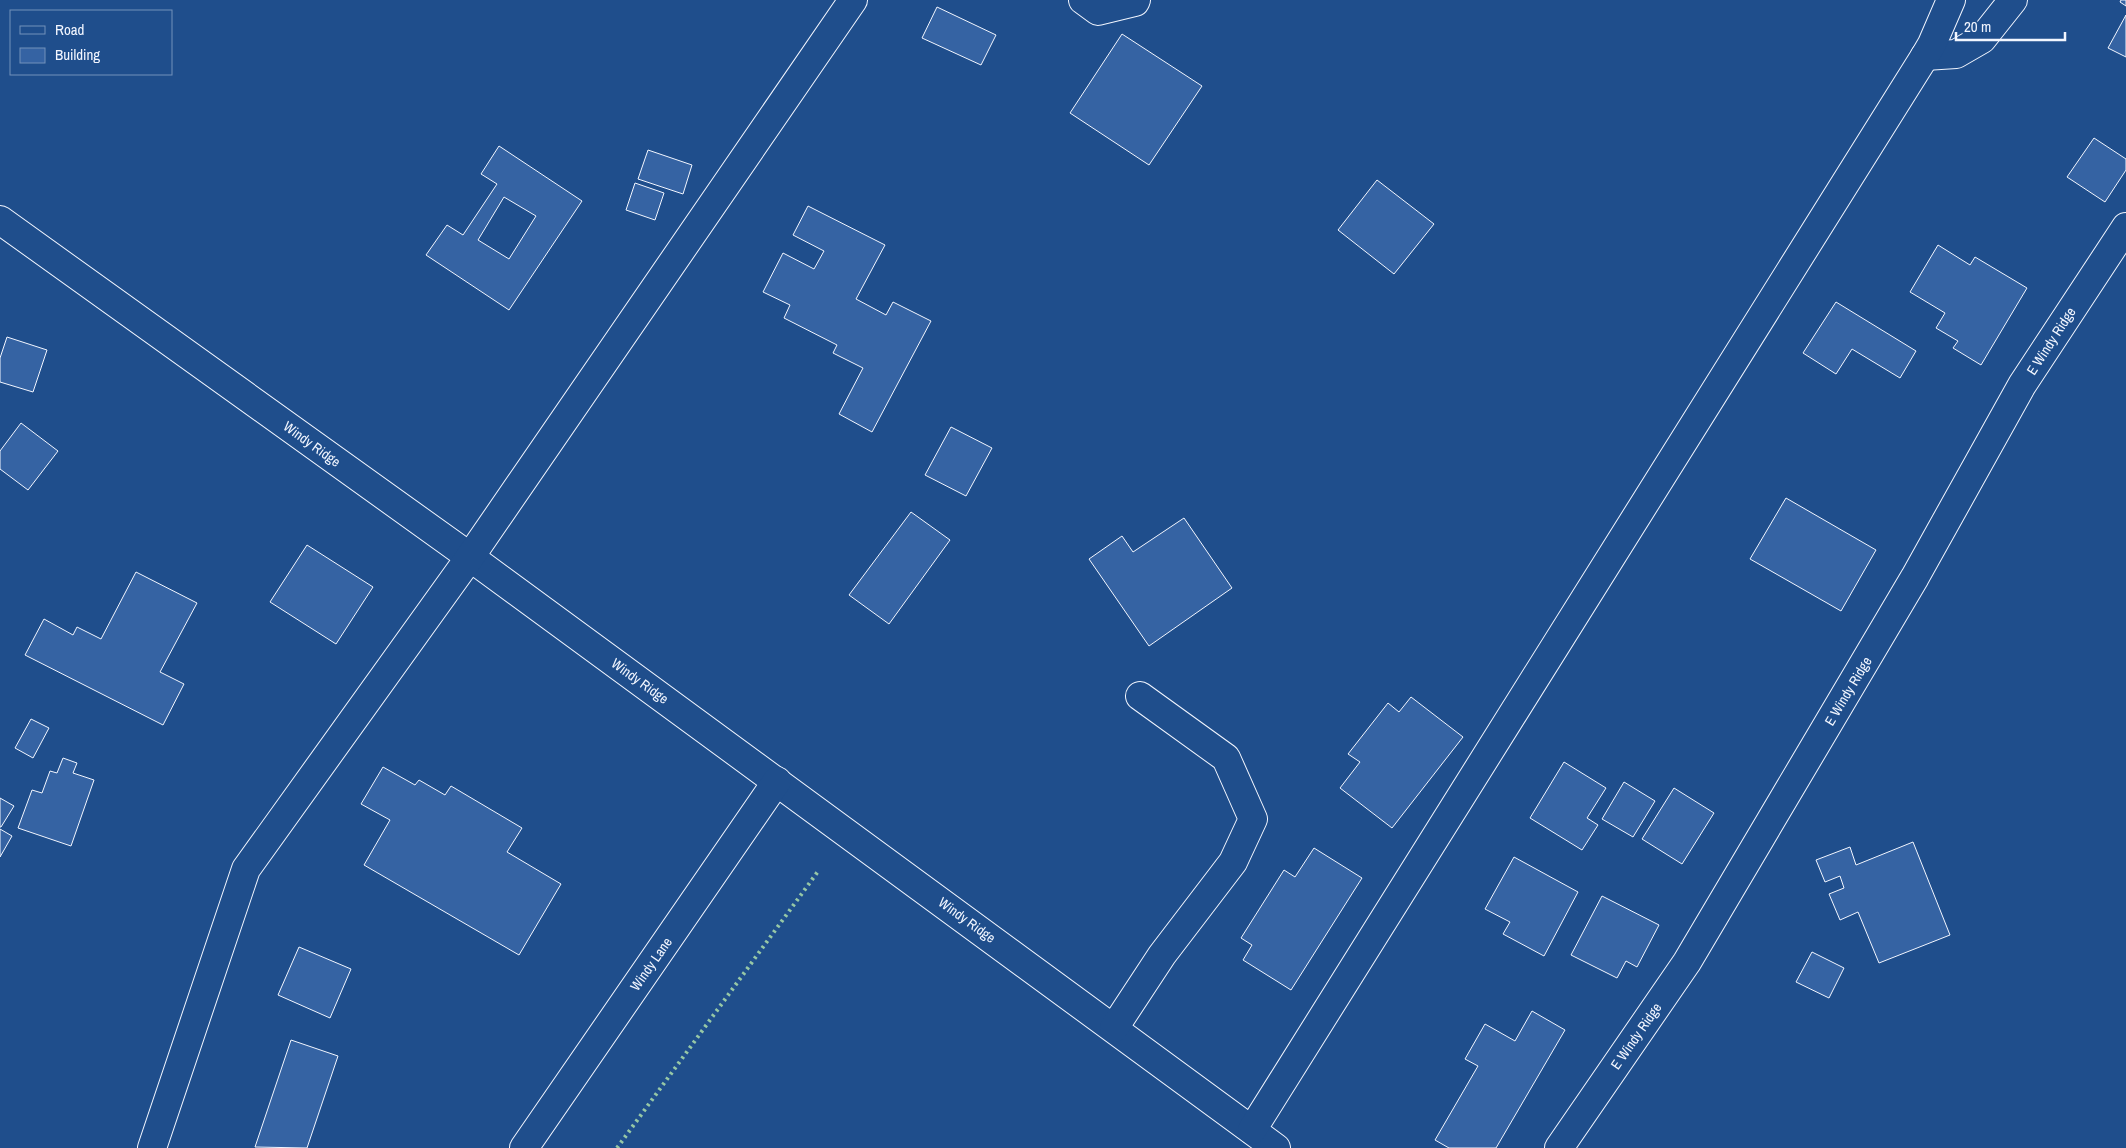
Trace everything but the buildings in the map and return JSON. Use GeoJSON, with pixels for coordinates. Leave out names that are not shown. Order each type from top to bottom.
{"type":"FeatureCollection","features":[{"type":"Feature","properties":{"kind":"street"},"geometry":{"type":"LineString","coordinates":[[152,1148],[246,869],[470,557],[853,0]]}},
{"type":"Feature","properties":{"kind":"street"},"geometry":{"type":"LineString","coordinates":[[1083,0],[1098,11],[1135,2],[1136,0]]}},
{"type":"Feature","properties":{"kind":"street"},"geometry":{"type":"LineString","coordinates":[[1252,1130],[1925,56],[1951,0]]}},
{"type":"Feature","properties":{"kind":"street"},"geometry":{"type":"LineString","coordinates":[[1925,56],[1956,54],[1982,39],[2013,0]]}},
{"type":"Feature","properties":{"kind":"street","name":"Windy Ridge"},"geometry":{"type":"LineString","coordinates":[[0,220],[470,557],[1276,1148]]}},
{"type":"Feature","properties":{"kind":"street","name":"E Windy Ridge"},"geometry":{"type":"LineString","coordinates":[[1559,1148],[1687,962],[1916,577],[2022,385],[2126,227]]}},
{"type":"Feature","properties":{"kind":"street"},"geometry":{"type":"LineString","coordinates":[[1114,1028],[1162,955],[1232,862],[1253,819],[1226,758],[1140,696]]}},
{"type":"Feature","properties":{"kind":"street","name":"Windy Lane"},"geometry":{"type":"LineString","coordinates":[[524,1148],[777,781]]}},
{"type":"Feature","properties":{"kind":"hedge"},"geometry":{"type":"LineString","coordinates":[[617,1148],[819,870]]}}]}
